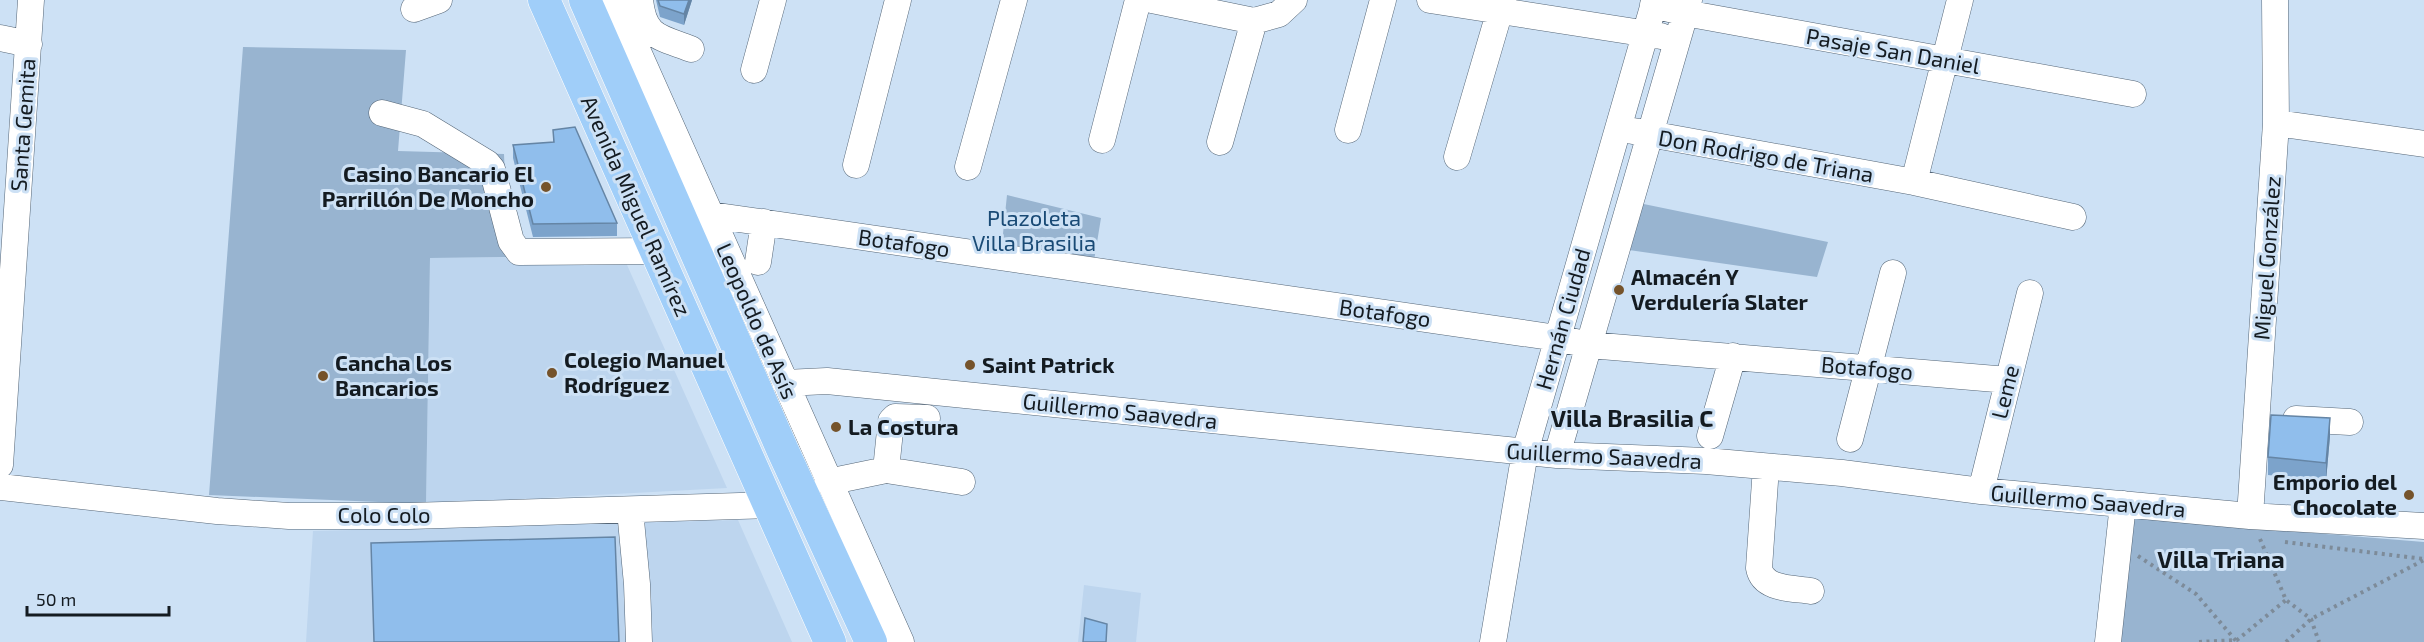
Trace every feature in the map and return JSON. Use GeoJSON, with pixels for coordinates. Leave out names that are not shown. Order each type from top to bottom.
{"type":"FeatureCollection","features":[{"type":"Feature","properties":{"kind":"main road","name":"Avenida Miguel Ramírez"},"geometry":{"type":"LineString","coordinates":[[544,0],[830,642]]}},
{"type":"Feature","properties":{"kind":"main road","name":"Avenida Miguel Ramírez"},"geometry":{"type":"LineString","coordinates":[[585,0],[778,440],[871,642]]}},
{"type":"Feature","properties":{"kind":"main road"},"geometry":{"type":"LineString","coordinates":[[769,505],[821,577],[836,594],[854,605]]}},
{"type":"Feature","properties":{"kind":"street","name":"Santa Gemita"},"geometry":{"type":"LineString","coordinates":[[0,465],[32,0]]}},
{"type":"Feature","properties":{"kind":"street"},"geometry":{"type":"LineString","coordinates":[[414,9],[439,0]]}},
{"type":"Feature","properties":{"kind":"street","name":"Leopoldo de Asís"},"geometry":{"type":"LineString","coordinates":[[615,0],[901,642]]}},
{"type":"Feature","properties":{"kind":"street"},"geometry":{"type":"LineString","coordinates":[[640,0],[644,23],[653,34],[691,49]]}},
{"type":"Feature","properties":{"kind":"street"},"geometry":{"type":"LineString","coordinates":[[754,70],[773,0]]}},
{"type":"Feature","properties":{"kind":"street"},"geometry":{"type":"LineString","coordinates":[[856,165],[898,0]]}},
{"type":"Feature","properties":{"kind":"street"},"geometry":{"type":"LineString","coordinates":[[968,167],[1014,0]]}},
{"type":"Feature","properties":{"kind":"street"},"geometry":{"type":"LineString","coordinates":[[1102,140],[1138,0]]}},
{"type":"Feature","properties":{"kind":"street"},"geometry":{"type":"LineString","coordinates":[[1152,0],[1254,21],[1279,14],[1294,0]]}},
{"type":"Feature","properties":{"kind":"street"},"geometry":{"type":"LineString","coordinates":[[1348,130],[1383,0]]}},
{"type":"Feature","properties":{"kind":"street"},"geometry":{"type":"LineString","coordinates":[[1430,0],[1501,6],[1677,40]]}},
{"type":"Feature","properties":{"kind":"street"},"geometry":{"type":"LineString","coordinates":[[1914,182],[1960,0]]}},
{"type":"Feature","properties":{"kind":"street","name":"Miguel González"},"geometry":{"type":"LineString","coordinates":[[2250,516],[2276,123],[2275,0]]}},
{"type":"Feature","properties":{"kind":"street","name":"Pasaje San Daniel"},"geometry":{"type":"LineString","coordinates":[[1654,2],[1945,61],[2133,94]]}},
{"type":"Feature","properties":{"kind":"street","name":"Hernán Ciudad"},"geometry":{"type":"LineString","coordinates":[[1493,642],[1525,452],[1654,2]]}},
{"type":"Feature","properties":{"kind":"street"},"geometry":{"type":"LineString","coordinates":[[1457,157],[1501,6]]}},
{"type":"Feature","properties":{"kind":"street","name":"Hernán Ciudad"},"geometry":{"type":"LineString","coordinates":[[1557,455],[1687,7]]}},
{"type":"Feature","properties":{"kind":"street"},"geometry":{"type":"LineString","coordinates":[[1220,142],[1254,21]]}},
{"type":"Feature","properties":{"kind":"street"},"geometry":{"type":"LineString","coordinates":[[0,38],[29,44]]}},
{"type":"Feature","properties":{"kind":"street"},"geometry":{"type":"LineString","coordinates":[[382,114],[423,124],[492,169],[510,241],[519,252],[656,251]]}},
{"type":"Feature","properties":{"kind":"street"},"geometry":{"type":"LineString","coordinates":[[2276,123],[2424,144]]}},
{"type":"Feature","properties":{"kind":"street","name":"Don Rodrigo de Triana"},"geometry":{"type":"LineString","coordinates":[[1618,127],[1650,136],[1914,182],[2073,217]]}},
{"type":"Feature","properties":{"kind":"street","name":"Botafogo"},"geometry":{"type":"LineString","coordinates":[[711,216],[1557,338],[1589,345],[2008,381]]}},
{"type":"Feature","properties":{"kind":"street"},"geometry":{"type":"LineString","coordinates":[[758,262],[764,222]]}},
{"type":"Feature","properties":{"kind":"street"},"geometry":{"type":"LineString","coordinates":[[1850,439],[1893,273]]}},
{"type":"Feature","properties":{"kind":"street","name":"Leme"},"geometry":{"type":"LineString","coordinates":[[1981,491],[2030,293]]}},
{"type":"Feature","properties":{"kind":"street"},"geometry":{"type":"LineString","coordinates":[[1710,436],[1733,356]]}},
{"type":"Feature","properties":{"kind":"street","name":"Guillermo Saavedra"},"geometry":{"type":"LineString","coordinates":[[785,383],[827,381],[1557,455],[1706,461],[1842,473],[1981,491],[2250,516],[2424,526]]}},
{"type":"Feature","properties":{"kind":"street"},"geometry":{"type":"LineString","coordinates":[[886,470],[891,421],[895,417],[927,418]]}},
{"type":"Feature","properties":{"kind":"street"},"geometry":{"type":"LineString","coordinates":[[2257,417],[2350,422]]}},
{"type":"Feature","properties":{"kind":"street"},"geometry":{"type":"LineString","coordinates":[[1766,466],[1759,568],[1761,577],[1767,583],[1811,591]]}},
{"type":"Feature","properties":{"kind":"street"},"geometry":{"type":"LineString","coordinates":[[828,482],[886,470],[962,482]]}},
{"type":"Feature","properties":{"kind":"street","name":"Colo Colo"},"geometry":{"type":"LineString","coordinates":[[0,487],[217,512],[289,516],[408,516],[769,505]]}},
{"type":"Feature","properties":{"kind":"street"},"geometry":{"type":"LineString","coordinates":[[2108,642],[2123,504]]}},
{"type":"Feature","properties":{"kind":"street"},"geometry":{"type":"LineString","coordinates":[[630,510],[637,584],[639,642]]}},
{"type":"Feature","properties":{"kind":"path"},"geometry":{"type":"LineString","coordinates":[[2250,516],[2286,600],[2311,619],[2319,642]]}},
{"type":"Feature","properties":{"kind":"path"},"geometry":{"type":"LineString","coordinates":[[2134,554],[2196,594],[2237,641]]}},
{"type":"Feature","properties":{"kind":"path"},"geometry":{"type":"LineString","coordinates":[[2286,642],[2311,619],[2424,561]]}},
{"type":"Feature","properties":{"kind":"path"},"geometry":{"type":"LineString","coordinates":[[2199,642],[2237,641],[2286,600]]}},
{"type":"Feature","properties":{"kind":"shaded area","name":"Colegio Manuel Rodríguez"},"geometry":{"type":"Polygon","coordinates":[[[623,256],[727,488],[426,504],[430,258],[623,256]]]}},
{"type":"Feature","properties":{"kind":"shaded area"},"geometry":{"type":"Polygon","coordinates":[[[738,520],[792,642],[306,642],[313,531],[738,520]]]}},
{"type":"Feature","properties":{"kind":"shaded area"},"geometry":{"type":"Polygon","coordinates":[[[1084,585],[1141,593],[1136,642],[1078,642],[1084,585]]]}},
{"type":"Feature","properties":{"kind":"green space","name":"Cancha Los Bancarios"},"geometry":{"type":"Polygon","coordinates":[[[243,47],[406,50],[398,151],[504,154],[508,257],[430,258],[426,504],[209,495],[243,47]]]}},
{"type":"Feature","properties":{"kind":"green space","name":"Plazoleta Villa Brasilia"},"geometry":{"type":"Polygon","coordinates":[[[1007,195],[1101,218],[1093,267],[1001,253],[1007,195]]]}},
{"type":"Feature","properties":{"kind":"green space"},"geometry":{"type":"Polygon","coordinates":[[[1629,201],[1828,242],[1817,277],[1615,248],[1629,201]]]}},
{"type":"Feature","properties":{"kind":"green space"},"geometry":{"type":"Polygon","coordinates":[[[2131,518],[2424,542],[2424,642],[2119,642],[2131,518]]]}},
{"type":"Feature","properties":{"kind":"building"},"geometry":{"type":"Polygon","coordinates":[[[658,0],[689,0],[684,14],[660,6],[658,0]]]}},
{"type":"Feature","properties":{"kind":"building"},"geometry":{"type":"Polygon","coordinates":[[[575,127],[617,223],[533,224],[513,145],[554,142],[553,130],[575,127]]]}},
{"type":"Feature","properties":{"kind":"building"},"geometry":{"type":"Polygon","coordinates":[[[2271,415],[2330,418],[2326,463],[2268,457],[2271,415]]]}},
{"type":"Feature","properties":{"kind":"building"},"geometry":{"type":"Polygon","coordinates":[[[615,537],[619,642],[374,642],[371,543],[615,537]]]}},
{"type":"Feature","properties":{"kind":"building"},"geometry":{"type":"Polygon","coordinates":[[[1085,618],[1107,624],[1106,642],[1083,642],[1085,618]]]}},
{"type":"Feature","properties":{"kind":"place","name":"Casino Bancario El Parrillón De Moncho"},"geometry":{"type":"Point","coordinates":[546,187]}},
{"type":"Feature","properties":{"kind":"place","name":"Almacén Y Verdulería Slater"},"geometry":{"type":"Point","coordinates":[1619,290]}},
{"type":"Feature","properties":{"kind":"place","name":"Saint Patrick"},"geometry":{"type":"Point","coordinates":[970,365]}},
{"type":"Feature","properties":{"kind":"place","name":"Colegio Manuel Rodríguez"},"geometry":{"type":"Point","coordinates":[552,373]}},
{"type":"Feature","properties":{"kind":"place","name":"Cancha Los Bancarios"},"geometry":{"type":"Point","coordinates":[323,376]}},
{"type":"Feature","properties":{"kind":"place","name":"La Costura"},"geometry":{"type":"Point","coordinates":[836,427]}},
{"type":"Feature","properties":{"kind":"place","name":"Emporio del Chocolate"},"geometry":{"type":"Point","coordinates":[2409,495]}},
{"type":"Feature","properties":{"kind":"district","name":"Villa Brasilia C"},"geometry":{"type":"Point","coordinates":[1632,419]}},
{"type":"Feature","properties":{"kind":"district","name":"Villa Triana"},"geometry":{"type":"Point","coordinates":[2221,560]}}]}
